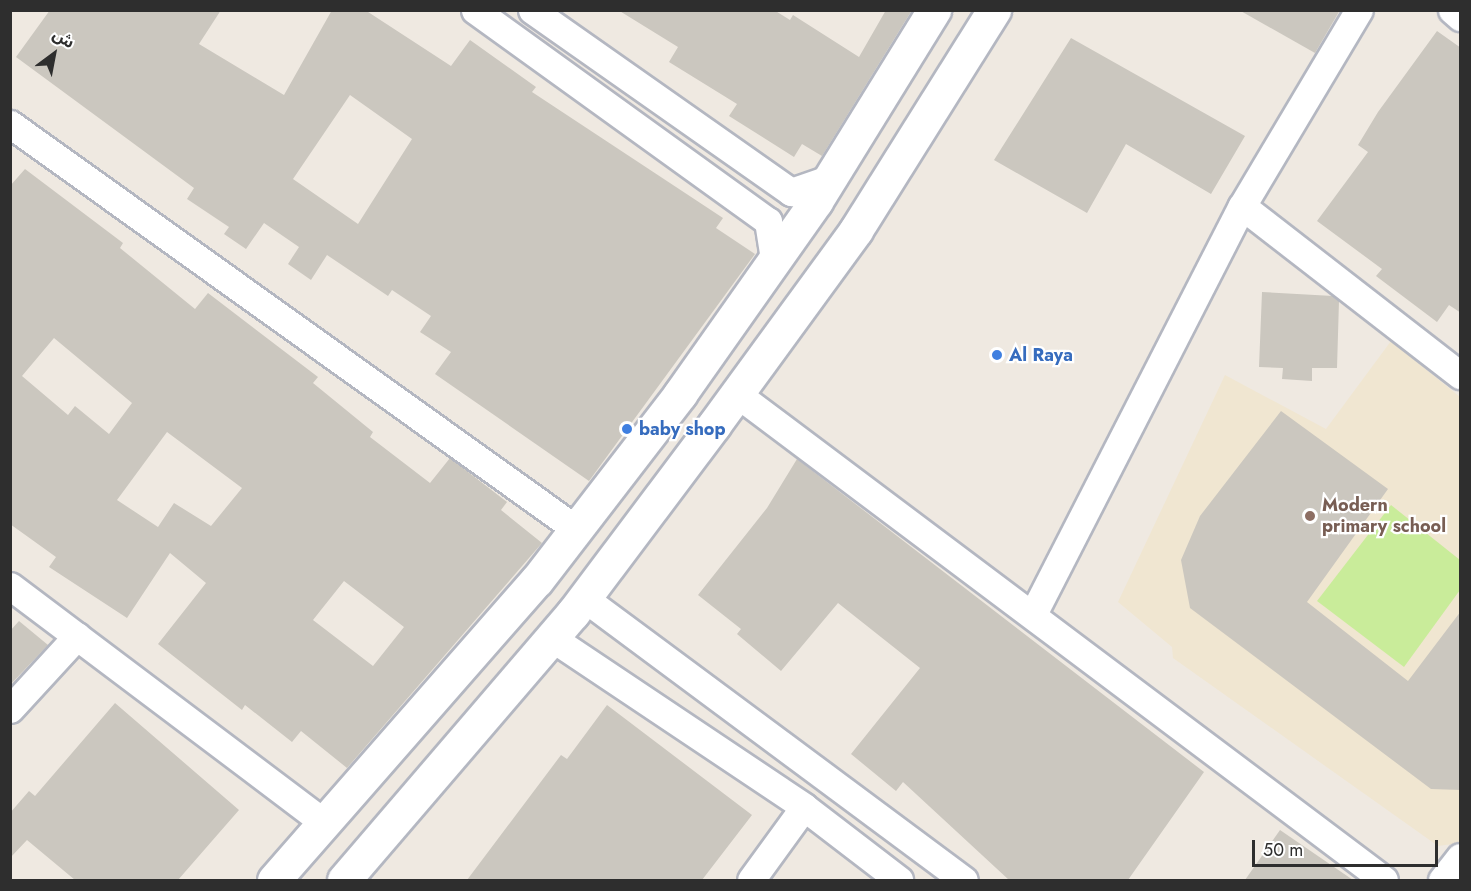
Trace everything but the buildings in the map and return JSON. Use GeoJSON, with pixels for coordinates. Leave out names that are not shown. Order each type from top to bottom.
{"type":"FeatureCollection","features":[{"type":"Feature","properties":{"kind":"main road"},"geometry":{"type":"LineString","coordinates":[[274,880],[576,529],[774,260],[831,178],[934,10]]}},
{"type":"Feature","properties":{"kind":"main road"},"geometry":{"type":"LineString","coordinates":[[344,880],[552,638],[737,394],[856,230],[994,10]]}},
{"type":"Feature","properties":{"kind":"street"},"geometry":{"type":"LineString","coordinates":[[475,10],[768,221],[774,260]]}},
{"type":"Feature","properties":{"kind":"street"},"geometry":{"type":"LineString","coordinates":[[532,10],[565,20],[791,192],[831,178]]}},
{"type":"Feature","properties":{"kind":"street"},"geometry":{"type":"LineString","coordinates":[[1033,614],[1242,206],[1359,10]]}},
{"type":"Feature","properties":{"kind":"street"},"geometry":{"type":"LineString","coordinates":[[1452,10],[1461,17]]}},
{"type":"Feature","properties":{"kind":"street"},"geometry":{"type":"LineString","coordinates":[[544,59],[565,20]]}},
{"type":"Feature","properties":{"kind":"street"},"geometry":{"type":"LineString","coordinates":[[10,124],[576,529]]}},
{"type":"Feature","properties":{"kind":"street"},"geometry":{"type":"LineString","coordinates":[[1242,206],[1461,375]]}},
{"type":"Feature","properties":{"kind":"street"},"geometry":{"type":"LineString","coordinates":[[737,394],[1033,614],[1384,880]]}},
{"type":"Feature","properties":{"kind":"street"},"geometry":{"type":"LineString","coordinates":[[10,586],[325,823]]}},
{"type":"Feature","properties":{"kind":"street"},"geometry":{"type":"LineString","coordinates":[[584,598],[964,880]]}},
{"type":"Feature","properties":{"kind":"street"},"geometry":{"type":"LineString","coordinates":[[10,709],[77,636]]}},
{"type":"Feature","properties":{"kind":"street"},"geometry":{"type":"LineString","coordinates":[[552,638],[804,807],[899,880]]}},
{"type":"Feature","properties":{"kind":"street"},"geometry":{"type":"LineString","coordinates":[[751,880],[804,807]]}},
{"type":"Feature","properties":{"kind":"street"},"geometry":{"type":"LineString","coordinates":[[1442,880],[1461,857]]}},
{"type":"Feature","properties":{"kind":"shaded area","name":"Modern primary school"},"geometry":{"type":"Polygon","coordinates":[[[1391,341],[1460,397],[1460,843],[1438,846],[1173,658],[1172,647],[1118,602],[1225,375],[1326,429],[1391,341]]]}},
{"type":"Feature","properties":{"kind":"green space"},"geometry":{"type":"Polygon","coordinates":[[[1391,505],[1460,560],[1460,590],[1404,667],[1317,601],[1391,505]]]}},
{"type":"Feature","properties":{"kind":"place","name":"Al Raya"},"geometry":{"type":"Point","coordinates":[997,355]}},
{"type":"Feature","properties":{"kind":"place","name":"baby shop"},"geometry":{"type":"Point","coordinates":[627,429]}},
{"type":"Feature","properties":{"kind":"place","name":"Modern primary school"},"geometry":{"type":"Point","coordinates":[1310,516]}}]}
